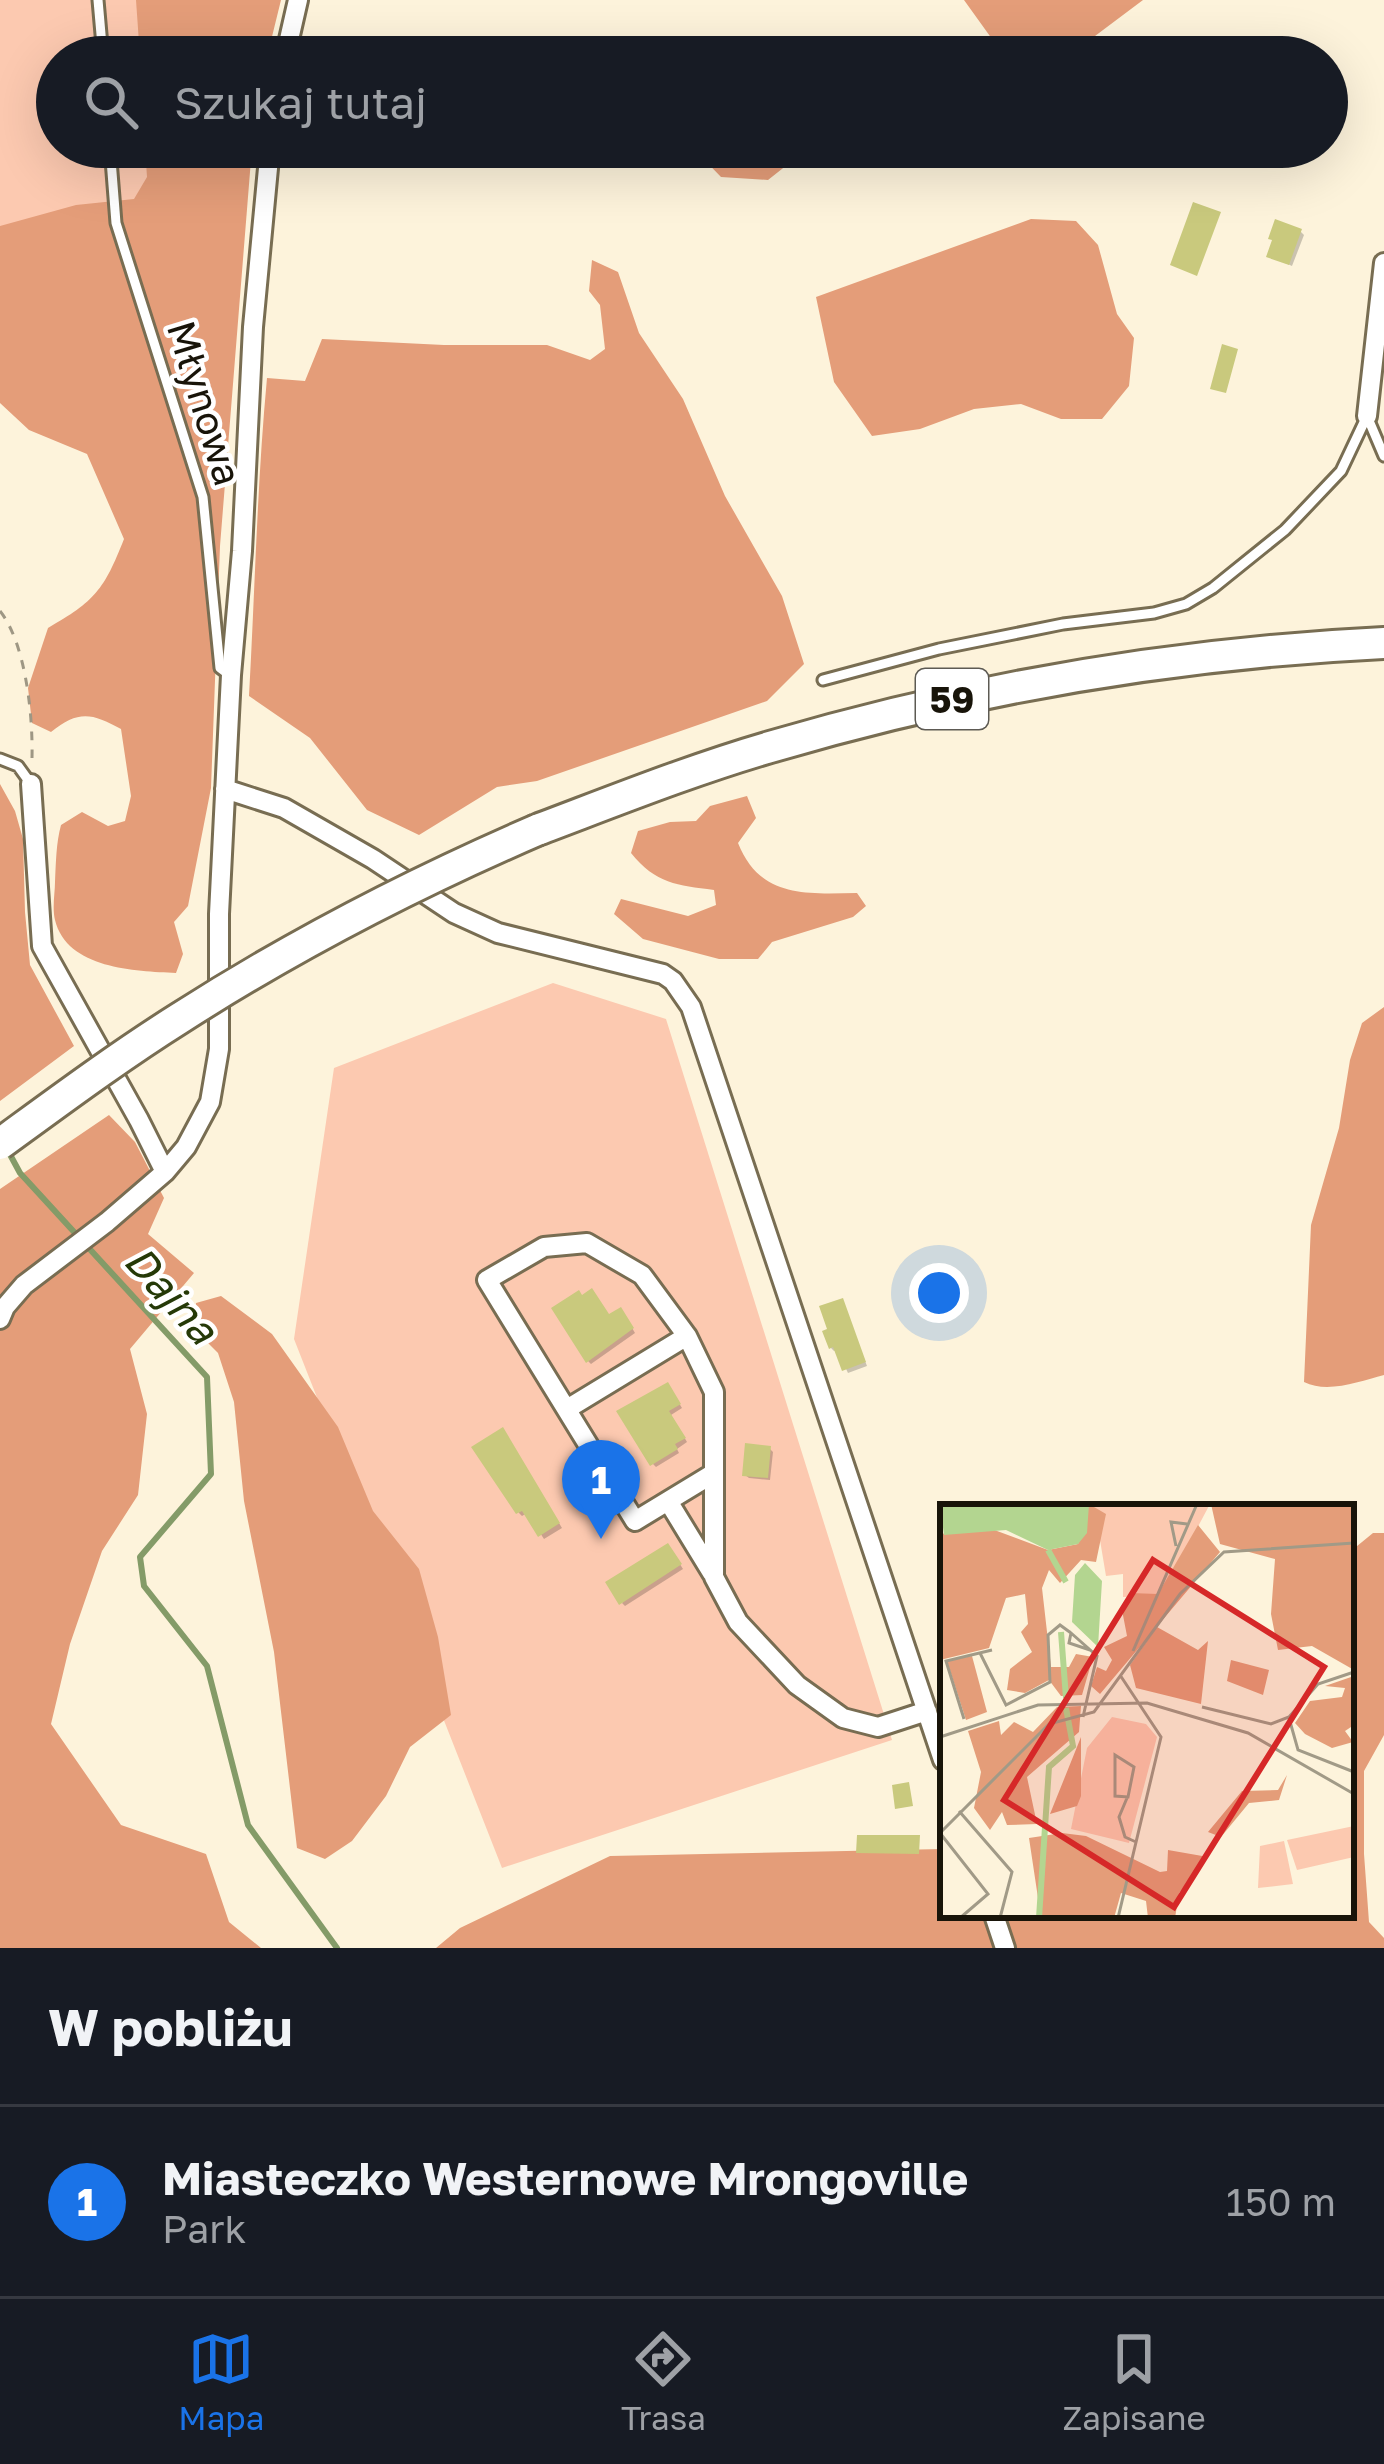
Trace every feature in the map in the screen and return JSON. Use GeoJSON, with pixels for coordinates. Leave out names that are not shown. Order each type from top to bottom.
{"type":"FeatureCollection","features":[{"type":"Feature","properties":{"kind":"main road","name":"59"},"geometry":{"type":"LineString","coordinates":[[0,1144],[99,1072],[257,970],[402,891],[536,830],[669,780],[766,748],[1060,677],[1263,650],[1384,643]]}},
{"type":"Feature","properties":{"kind":"street"},"geometry":{"type":"LineString","coordinates":[[290,36],[298,0]]}},
{"type":"Feature","properties":{"kind":"street"},"geometry":{"type":"LineString","coordinates":[[0,1319],[25,1285],[165,1172],[210,1102],[219,1049],[219,914],[231,675],[268,168]]}},
{"type":"Feature","properties":{"kind":"street"},"geometry":{"type":"LineString","coordinates":[[1367,416],[1384,263]]}},
{"type":"Feature","properties":{"kind":"street"},"geometry":{"type":"LineString","coordinates":[[32,784],[42,946],[165,1172]]}},
{"type":"Feature","properties":{"kind":"street"},"geometry":{"type":"LineString","coordinates":[[225,789],[284,808],[454,913],[498,933],[649,969],[673,981],[691,1007],[940,1751]]}},
{"type":"Feature","properties":{"kind":"street"},"geometry":{"type":"LineString","coordinates":[[714,1473],[635,1521],[487,1280],[544,1247],[587,1243],[642,1275],[687,1336],[714,1392],[714,1473],[714,1577]]}},
{"type":"Feature","properties":{"kind":"street"},"geometry":{"type":"LineString","coordinates":[[567,1409],[687,1336]]}},
{"type":"Feature","properties":{"kind":"street"},"geometry":{"type":"LineString","coordinates":[[668,1501],[738,1622],[797,1685],[843,1718],[878,1727],[927,1711]]}},
{"type":"Feature","properties":{"kind":"street"},"geometry":{"type":"LineString","coordinates":[[995,1918],[1005,1948]]}},
{"type":"Feature","properties":{"kind":"lane"},"geometry":{"type":"LineString","coordinates":[[98,0],[101,36]]}},
{"type":"Feature","properties":{"kind":"lane","name":"Młynowa"},"geometry":{"type":"LineString","coordinates":[[112,168],[116,223],[203,497],[220,668],[231,675]]}},
{"type":"Feature","properties":{"kind":"lane"},"geometry":{"type":"LineString","coordinates":[[1367,416],[1384,455]]}},
{"type":"Feature","properties":{"kind":"lane"},"geometry":{"type":"LineString","coordinates":[[823,680],[939,649],[1186,604],[1285,530],[1341,471],[1367,416]]}},
{"type":"Feature","properties":{"kind":"lane"},"geometry":{"type":"LineString","coordinates":[[0,759],[17,766],[32,784]]}},
{"type":"Feature","properties":{"kind":"path"},"geometry":{"type":"LineString","coordinates":[[0,611],[17,639],[23,664],[32,784]]}},
{"type":"Feature","properties":{"kind":"shaded area"},"geometry":{"type":"Polygon","coordinates":[[[0,0],[161,0],[164,36],[36,36],[36,168],[173,168],[174,183],[0,295],[0,0]]]}},
{"type":"Feature","properties":{"kind":"shaded area"},"geometry":{"type":"Polygon","coordinates":[[[136,0],[281,0],[272,36],[139,36],[136,0]]]}},
{"type":"Feature","properties":{"kind":"shaded area"},"geometry":{"type":"Polygon","coordinates":[[[964,0],[1143,0],[1095,36],[990,36],[964,0]]]}},
{"type":"Feature","properties":{"kind":"shaded area"},"geometry":{"type":"Polygon","coordinates":[[[146,168],[250,168],[220,546],[211,788],[188,906],[174,922],[183,954],[176,973],[123,968],[88,958],[73,949],[55,920],[61,825],[82,812],[108,826],[125,821],[131,796],[121,729],[85,716],[51,732],[32,723],[28,688],[48,628],[96,593],[124,539],[87,454],[29,430],[0,403],[0,226],[76,205],[134,199],[147,177],[146,168]]]}},
{"type":"Feature","properties":{"kind":"shaded area"},"geometry":{"type":"Polygon","coordinates":[[[712,168],[783,168],[768,180],[721,177],[712,168]]]}},
{"type":"Feature","properties":{"kind":"shaded area"},"geometry":{"type":"Polygon","coordinates":[[[1031,219],[1076,221],[1098,245],[1117,314],[1134,338],[1129,386],[1102,419],[1061,419],[1021,404],[974,409],[920,429],[872,436],[834,382],[816,297],[1031,219]]]}},
{"type":"Feature","properties":{"kind":"shaded area"},"geometry":{"type":"Polygon","coordinates":[[[592,260],[618,272],[639,333],[683,399],[725,496],[782,596],[804,664],[767,701],[537,781],[497,787],[419,835],[367,810],[310,738],[249,696],[267,378],[305,381],[322,339],[547,345],[590,360],[605,349],[600,305],[589,291],[592,260]]]}},
{"type":"Feature","properties":{"kind":"shaded area"},"geometry":{"type":"Polygon","coordinates":[[[0,784],[23,839],[30,965],[74,1046],[0,1101],[0,784]]]}},
{"type":"Feature","properties":{"kind":"shaded area"},"geometry":{"type":"Polygon","coordinates":[[[747,796],[756,818],[738,843],[759,874],[786,889],[857,893],[866,906],[853,917],[772,942],[758,959],[719,959],[643,939],[614,914],[621,899],[688,916],[716,905],[714,890],[658,877],[631,853],[638,831],[696,821],[710,806],[747,796]]]}},
{"type":"Feature","properties":{"kind":"shaded area"},"geometry":{"type":"Polygon","coordinates":[[[553,983],[666,1019],[892,1740],[502,1868],[294,1339],[334,1068],[553,983]]]}},
{"type":"Feature","properties":{"kind":"shaded area"},"geometry":{"type":"Polygon","coordinates":[[[1384,1007],[1384,1375],[1323,1387],[1304,1382],[1311,1225],[1362,1023],[1384,1007]]]}},
{"type":"Feature","properties":{"kind":"shaded area"},"geometry":{"type":"Polygon","coordinates":[[[109,1115],[135,1142],[164,1198],[148,1234],[194,1273],[130,1349],[147,1414],[138,1495],[102,1551],[70,1644],[51,1724],[121,1825],[206,1854],[229,1922],[261,1948],[0,1948],[0,1189],[109,1115]]]}},
{"type":"Feature","properties":{"kind":"shaded area"},"geometry":{"type":"Polygon","coordinates":[[[221,1296],[272,1334],[338,1427],[373,1511],[419,1569],[438,1637],[451,1715],[410,1747],[386,1796],[352,1841],[325,1859],[297,1848],[274,1652],[244,1501],[234,1402],[218,1353],[193,1328],[196,1303],[221,1296]]]}},
{"type":"Feature","properties":{"kind":"shaded area"},"geometry":{"type":"Polygon","coordinates":[[[1373,1533],[1384,1533],[1384,1735],[1364,1771],[1364,1854],[1369,1922],[1384,1938],[1384,1948],[436,1948],[460,1928],[610,1856],[940,1849],[940,1918],[1354,1918],[1354,1549],[1373,1533]]]}},
{"type":"Feature","properties":{"kind":"building"},"geometry":{"type":"Polygon","coordinates":[[[1193,202],[1221,212],[1197,276],[1170,265],[1193,202]]]}},
{"type":"Feature","properties":{"kind":"building"},"geometry":{"type":"Polygon","coordinates":[[[1275,219],[1302,229],[1289,265],[1266,257],[1275,219]]]}},
{"type":"Feature","properties":{"kind":"building"},"geometry":{"type":"Polygon","coordinates":[[[1222,344],[1238,349],[1226,393],[1210,389],[1222,344]]]}},
{"type":"Feature","properties":{"kind":"building"},"geometry":{"type":"Polygon","coordinates":[[[592,1288],[609,1314],[621,1307],[634,1328],[586,1363],[551,1308],[579,1290],[582,1295],[592,1288]]]}},
{"type":"Feature","properties":{"kind":"building"},"geometry":{"type":"Polygon","coordinates":[[[843,1298],[866,1362],[842,1371],[822,1331],[827,1329],[819,1306],[843,1298]]]}},
{"type":"Feature","properties":{"kind":"building"},"geometry":{"type":"Polygon","coordinates":[[[668,1382],[681,1404],[669,1411],[686,1438],[675,1444],[678,1449],[650,1466],[616,1411],[668,1382]]]}},
{"type":"Feature","properties":{"kind":"building"},"geometry":{"type":"Polygon","coordinates":[[[503,1427],[560,1523],[538,1537],[522,1511],[516,1514],[471,1447],[503,1427]]]}},
{"type":"Feature","properties":{"kind":"building"},"geometry":{"type":"Polygon","coordinates":[[[745,1443],[771,1446],[768,1478],[742,1476],[745,1443]]]}},
{"type":"Feature","properties":{"kind":"building"},"geometry":{"type":"Polygon","coordinates":[[[668,1543],[682,1564],[619,1605],[605,1582],[668,1543]]]}},
{"type":"Feature","properties":{"kind":"building"},"geometry":{"type":"Polygon","coordinates":[[[909,1782],[913,1806],[895,1809],[892,1785],[909,1782]]]}},
{"type":"Feature","properties":{"kind":"building"},"geometry":{"type":"Polygon","coordinates":[[[857,1835],[920,1835],[919,1854],[856,1853],[857,1835]]]}},
{"type":"Feature","properties":{"kind":"waterway","name":"Dajna"},"geometry":{"type":"LineString","coordinates":[[7,1149],[20,1173],[207,1377],[211,1474],[140,1557],[144,1586],[207,1666],[248,1825],[337,1948]]}},
{"type":"Feature","properties":{"kind":"place","name":"Miasteczko Westernowe Mrongoville"},"geometry":{"type":"Point","coordinates":[601,1539]}}]}
